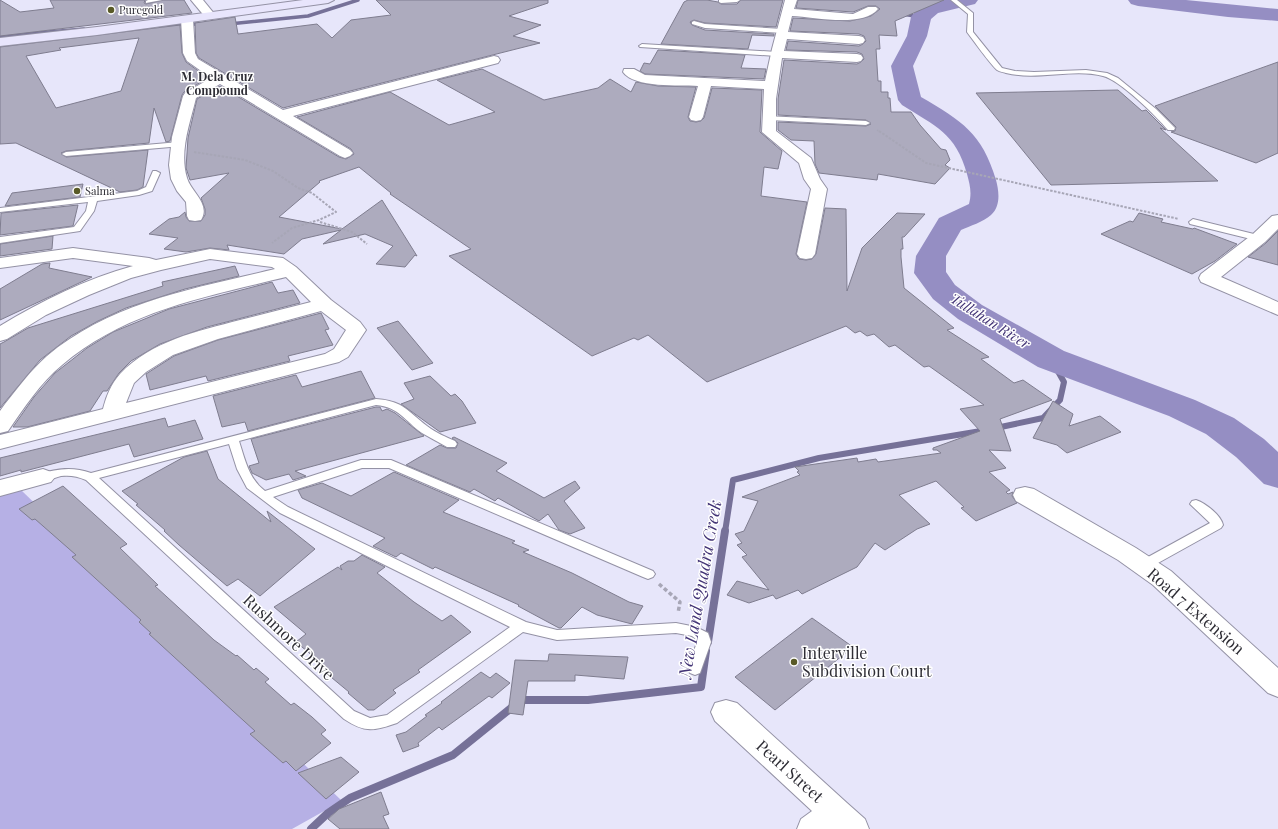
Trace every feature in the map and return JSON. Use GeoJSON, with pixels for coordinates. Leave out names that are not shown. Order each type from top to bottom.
{"type":"FeatureCollection","features":[{"type":"Feature","properties":{"kind":"main road"},"geometry":{"type":"LineString","coordinates":[[0,42],[328,0]]}},
{"type":"Feature","properties":{"kind":"street"},"geometry":{"type":"LineString","coordinates":[[197,0],[210,16]]}},
{"type":"Feature","properties":{"kind":"street"},"geometry":{"type":"LineString","coordinates":[[806,254],[819,189],[812,179],[806,160],[769,132],[768,118],[777,54],[789,6],[853,17],[859,16],[872,9]]}},
{"type":"Feature","properties":{"kind":"street"},"geometry":{"type":"LineString","coordinates":[[186,19],[190,57],[197,64],[345,153]]}},
{"type":"Feature","properties":{"kind":"street"},"geometry":{"type":"LineString","coordinates":[[783,33],[859,40]]}},
{"type":"Feature","properties":{"kind":"street"},"geometry":{"type":"LineString","coordinates":[[777,54],[857,58]]}},
{"type":"Feature","properties":{"kind":"street"},"geometry":{"type":"LineString","coordinates":[[280,115],[494,60]]}},
{"type":"Feature","properties":{"kind":"street"},"geometry":{"type":"LineString","coordinates":[[629,72],[642,79],[772,85]]}},
{"type":"Feature","properties":{"kind":"street"},"geometry":{"type":"LineString","coordinates":[[194,216],[194,201],[182,188],[178,175],[178,147],[190,96],[220,78]]}},
{"type":"Feature","properties":{"kind":"street"},"geometry":{"type":"LineString","coordinates":[[696,117],[706,82]]}},
{"type":"Feature","properties":{"kind":"street"},"geometry":{"type":"LineString","coordinates":[[1278,220],[1259,238],[1208,278],[1278,309]]}},
{"type":"Feature","properties":{"kind":"street"},"geometry":{"type":"LineString","coordinates":[[0,263],[73,253],[158,265]]}},
{"type":"Feature","properties":{"kind":"street"},"geometry":{"type":"LineString","coordinates":[[0,335],[39,312],[82,291],[124,274],[210,254],[277,262],[290,271],[324,304],[353,326],[356,330],[341,353],[332,358],[113,412],[0,442]]}},
{"type":"Feature","properties":{"kind":"street"},"geometry":{"type":"LineString","coordinates":[[0,272],[18,261]]}},
{"type":"Feature","properties":{"kind":"street"},"geometry":{"type":"LineString","coordinates":[[0,426],[54,361],[78,342],[115,322],[145,308],[169,301],[290,271]]}},
{"type":"Feature","properties":{"kind":"street"},"geometry":{"type":"LineString","coordinates":[[113,412],[118,393],[127,379],[151,359],[166,350],[192,340],[324,304]]}},
{"type":"Feature","properties":{"kind":"street"},"geometry":{"type":"LineString","coordinates":[[0,488],[43,477]]}},
{"type":"Feature","properties":{"kind":"street","name":"Road 7 Extension"},"geometry":{"type":"LineString","coordinates":[[1025,495],[1144,565],[1162,578],[1278,685]]}},
{"type":"Feature","properties":{"kind":"street","name":"Pearl Street"},"geometry":{"type":"LineString","coordinates":[[726,712],[834,824]]}},
{"type":"Feature","properties":{"kind":"lane"},"geometry":{"type":"LineString","coordinates":[[148,2],[160,0]]}},
{"type":"Feature","properties":{"kind":"lane"},"geometry":{"type":"LineString","coordinates":[[721,1],[737,0]]}},
{"type":"Feature","properties":{"kind":"lane"},"geometry":{"type":"LineString","coordinates":[[954,0],[971,14],[970,32],[1000,69],[1015,73],[1034,74],[1086,72],[1105,74],[1116,78],[1154,110],[1171,128]]}},
{"type":"Feature","properties":{"kind":"lane"},"geometry":{"type":"LineString","coordinates":[[694,23],[705,26],[783,33]]}},
{"type":"Feature","properties":{"kind":"lane"},"geometry":{"type":"LineString","coordinates":[[642,46],[777,54]]}},
{"type":"Feature","properties":{"kind":"lane"},"geometry":{"type":"LineString","coordinates":[[768,118],[866,123]]}},
{"type":"Feature","properties":{"kind":"lane"},"geometry":{"type":"LineString","coordinates":[[66,154],[178,147]]}},
{"type":"Feature","properties":{"kind":"lane"},"geometry":{"type":"LineString","coordinates":[[0,210],[146,191],[150,189],[156,173]]}},
{"type":"Feature","properties":{"kind":"lane"},"geometry":{"type":"LineString","coordinates":[[0,240],[77,229],[90,211],[93,199]]}},
{"type":"Feature","properties":{"kind":"lane"},"geometry":{"type":"LineString","coordinates":[[1193,222],[1259,238]]}},
{"type":"Feature","properties":{"kind":"lane"},"geometry":{"type":"LineString","coordinates":[[90,477],[376,402],[388,403],[400,408],[424,429],[451,444]]}},
{"type":"Feature","properties":{"kind":"lane"},"geometry":{"type":"LineString","coordinates":[[233,440],[244,472],[251,484],[264,496],[284,510],[521,626],[540,632],[557,635],[676,628],[696,632],[703,637],[704,642],[695,669]]}},
{"type":"Feature","properties":{"kind":"lane"},"geometry":{"type":"LineString","coordinates":[[264,496],[361,464],[391,464],[648,574]]}},
{"type":"Feature","properties":{"kind":"lane","name":"Rushmore Drive"},"geometry":{"type":"LineString","coordinates":[[43,477],[76,471],[90,477],[349,715],[362,724],[375,725],[392,719],[521,626]]}},
{"type":"Feature","properties":{"kind":"lane"},"geometry":{"type":"LineString","coordinates":[[1144,565],[1217,525],[1216,521],[1196,504]]}},
{"type":"Feature","properties":{"kind":"path"},"geometry":{"type":"LineString","coordinates":[[866,123],[926,163],[1193,222]]}},
{"type":"Feature","properties":{"kind":"path"},"geometry":{"type":"LineString","coordinates":[[178,147],[245,160],[273,171],[298,188],[312,193],[336,212],[320,221],[293,228],[282,234],[272,243]]}},
{"type":"Feature","properties":{"kind":"path"},"geometry":{"type":"LineString","coordinates":[[320,221],[352,231],[361,236],[368,244]]}},
{"type":"Feature","properties":{"kind":"path"},"geometry":{"type":"LineString","coordinates":[[648,574],[680,602],[676,628]]}},
{"type":"Feature","properties":{"kind":"shaded area"},"geometry":{"type":"Polygon","coordinates":[[[21,490],[342,801],[292,829],[0,829],[0,496],[21,490]]]}},
{"type":"Feature","properties":{"kind":"building"},"geometry":{"type":"Polygon","coordinates":[[[0,0],[20,12],[54,8],[50,0],[145,0],[144,3],[146,4],[163,0],[184,0],[192,13],[0,36],[0,0]]]}},
{"type":"Feature","properties":{"kind":"building"},"geometry":{"type":"Polygon","coordinates":[[[376,0],[548,0],[548,3],[509,16],[541,25],[513,36],[540,43],[283,108],[199,58],[196,53],[195,23],[235,17],[238,34],[317,24],[332,38],[351,20],[391,15],[376,0]]]}},
{"type":"Feature","properties":{"kind":"building"},"geometry":{"type":"Polygon","coordinates":[[[688,0],[707,0],[721,4],[737,4],[741,0],[783,0],[776,27],[705,23],[694,20],[690,22],[692,25],[705,30],[774,34],[774,36],[752,35],[748,49],[661,44],[684,2],[688,0]]]}},
{"type":"Feature","properties":{"kind":"building"},"geometry":{"type":"Polygon","coordinates":[[[798,0],[944,0],[895,21],[897,36],[879,35],[880,49],[876,49],[878,81],[881,81],[881,92],[888,92],[891,112],[911,112],[941,149],[946,150],[950,160],[945,165],[950,168],[935,184],[878,174],[877,180],[819,173],[815,164],[814,141],[791,140],[778,130],[778,122],[866,126],[871,124],[866,120],[778,115],[778,99],[784,60],[857,64],[864,59],[862,54],[857,52],[786,50],[788,41],[859,46],[866,41],[864,36],[859,34],[790,31],[793,18],[850,21],[871,16],[880,9],[876,6],[868,6],[853,12],[796,8],[798,0]]]}},
{"type":"Feature","properties":{"kind":"building"},"geometry":{"type":"Polygon","coordinates":[[[180,25],[182,53],[186,62],[208,78],[184,92],[182,95],[170,141],[166,142],[154,108],[149,143],[66,151],[61,153],[66,157],[148,150],[143,187],[137,190],[120,192],[16,143],[0,144],[0,47],[180,25]],[[139,38],[59,48],[61,50],[26,56],[56,108],[121,91],[139,38]]]}},
{"type":"Feature","properties":{"kind":"building"},"geometry":{"type":"Polygon","coordinates":[[[658,50],[745,55],[741,68],[766,69],[764,79],[645,74],[640,71],[644,63],[650,64],[658,50]]]}},
{"type":"Feature","properties":{"kind":"building"},"geometry":{"type":"Polygon","coordinates":[[[1278,62],[1278,153],[1256,163],[1171,132],[1175,131],[1176,127],[1155,106],[1278,62]]]}},
{"type":"Feature","properties":{"kind":"building"},"geometry":{"type":"Polygon","coordinates":[[[482,69],[544,100],[598,88],[610,79],[631,92],[636,82],[658,86],[696,87],[688,117],[690,121],[696,122],[701,121],[704,118],[712,88],[762,90],[760,132],[782,151],[778,169],[764,167],[761,196],[807,202],[796,254],[799,259],[812,259],[816,254],[825,208],[846,209],[847,291],[862,248],[897,213],[925,214],[904,237],[902,237],[903,249],[901,249],[901,257],[904,288],[954,328],[947,330],[989,357],[981,359],[1014,383],[1023,380],[1052,400],[1000,419],[1011,451],[989,450],[1006,468],[989,472],[1010,490],[1006,492],[1008,494],[1013,492],[1012,496],[1017,503],[976,521],[961,508],[964,507],[936,481],[899,495],[930,524],[917,529],[885,550],[875,543],[857,567],[802,594],[798,590],[776,599],[773,595],[749,603],[727,595],[737,581],[769,590],[742,557],[747,555],[737,545],[742,543],[735,534],[744,531],[758,501],[742,497],[800,475],[797,472],[799,471],[795,467],[857,458],[858,462],[876,459],[878,462],[941,453],[937,450],[933,450],[933,448],[980,431],[960,409],[984,405],[929,366],[924,367],[895,345],[889,347],[874,334],[867,336],[860,331],[855,333],[846,326],[707,382],[648,335],[638,340],[634,338],[592,356],[449,256],[471,249],[390,194],[391,193],[359,167],[319,181],[320,182],[279,217],[342,229],[382,200],[417,256],[415,255],[405,267],[376,264],[393,246],[365,234],[323,244],[341,230],[302,239],[284,254],[227,245],[229,250],[210,248],[186,252],[164,249],[178,238],[149,234],[169,219],[179,217],[185,212],[189,221],[201,221],[205,215],[205,209],[201,198],[229,173],[190,180],[186,168],[188,138],[197,99],[220,86],[339,157],[346,159],[354,154],[351,149],[297,117],[390,92],[449,125],[495,112],[437,80],[482,69]]]}},
{"type":"Feature","properties":{"kind":"building"},"geometry":{"type":"Polygon","coordinates":[[[1118,90],[1142,111],[1146,110],[1166,130],[1160,128],[1218,181],[1051,185],[976,93],[1118,90]]]}},
{"type":"Feature","properties":{"kind":"building"},"geometry":{"type":"Polygon","coordinates":[[[83,184],[80,197],[5,206],[12,193],[83,184]]]}},
{"type":"Feature","properties":{"kind":"building"},"geometry":{"type":"Polygon","coordinates":[[[78,205],[73,226],[0,235],[1,213],[78,205]]]}},
{"type":"Feature","properties":{"kind":"building"},"geometry":{"type":"Polygon","coordinates":[[[1139,213],[1163,219],[1161,222],[1194,228],[1237,244],[1215,261],[1192,274],[1101,234],[1130,221],[1133,222],[1139,213]]]}},
{"type":"Feature","properties":{"kind":"building"},"geometry":{"type":"Polygon","coordinates":[[[1278,231],[1278,265],[1248,257],[1266,243],[1278,231]]]}},
{"type":"Feature","properties":{"kind":"building"},"geometry":{"type":"Polygon","coordinates":[[[53,236],[52,249],[0,256],[0,244],[53,236]]]}},
{"type":"Feature","properties":{"kind":"building"},"geometry":{"type":"Polygon","coordinates":[[[50,263],[49,268],[92,277],[0,320],[0,289],[42,264],[50,263]]]}},
{"type":"Feature","properties":{"kind":"building"},"geometry":{"type":"Polygon","coordinates":[[[235,266],[239,276],[185,289],[126,308],[71,336],[40,360],[0,408],[0,344],[28,328],[163,286],[162,282],[235,266]]]}},
{"type":"Feature","properties":{"kind":"building"},"geometry":{"type":"Polygon","coordinates":[[[272,282],[278,293],[293,290],[300,303],[207,327],[160,344],[131,361],[119,373],[107,391],[103,391],[90,411],[27,427],[13,427],[34,397],[55,373],[87,348],[113,332],[169,309],[272,282]]]}},
{"type":"Feature","properties":{"kind":"building"},"geometry":{"type":"Polygon","coordinates":[[[321,313],[329,329],[325,330],[333,345],[288,356],[290,361],[208,381],[206,376],[150,390],[146,374],[174,356],[218,340],[321,313]]]}},
{"type":"Feature","properties":{"kind":"building"},"geometry":{"type":"Polygon","coordinates":[[[398,321],[433,363],[412,370],[377,328],[398,321]]]}},
{"type":"Feature","properties":{"kind":"building"},"geometry":{"type":"Polygon","coordinates":[[[361,371],[375,398],[248,431],[245,422],[222,427],[213,396],[296,375],[302,387],[361,371]]]}},
{"type":"Feature","properties":{"kind":"building"},"geometry":{"type":"Polygon","coordinates":[[[430,376],[451,396],[455,394],[462,401],[476,423],[440,432],[401,404],[414,399],[404,383],[430,376]]]}},
{"type":"Feature","properties":{"kind":"building"},"geometry":{"type":"Polygon","coordinates":[[[1053,401],[1073,414],[1069,426],[1100,416],[1121,432],[1067,453],[1057,445],[1033,438],[1053,401]]]}},
{"type":"Feature","properties":{"kind":"building"},"geometry":{"type":"Polygon","coordinates":[[[380,407],[382,411],[387,409],[395,413],[424,436],[295,471],[306,476],[293,480],[289,474],[266,480],[252,473],[249,466],[259,463],[251,439],[380,407]]]}},
{"type":"Feature","properties":{"kind":"building"},"geometry":{"type":"Polygon","coordinates":[[[165,418],[168,427],[195,420],[203,439],[134,457],[129,444],[0,476],[0,458],[165,418]]]}},
{"type":"Feature","properties":{"kind":"building"},"geometry":{"type":"Polygon","coordinates":[[[454,437],[507,463],[496,471],[544,498],[575,481],[580,488],[564,501],[585,528],[570,534],[559,530],[548,514],[539,521],[498,498],[495,501],[474,489],[470,492],[406,465],[440,445],[447,448],[456,448],[458,443],[452,438],[454,437]]]}},
{"type":"Feature","properties":{"kind":"building"},"geometry":{"type":"Polygon","coordinates":[[[207,451],[218,479],[271,522],[267,511],[315,549],[260,596],[238,579],[227,586],[179,545],[164,531],[165,530],[136,505],[138,504],[122,491],[184,457],[207,451]]]}},
{"type":"Feature","properties":{"kind":"building"},"geometry":{"type":"Polygon","coordinates":[[[394,472],[459,500],[443,512],[515,541],[512,543],[529,550],[523,552],[572,573],[629,602],[643,606],[632,624],[597,615],[582,607],[561,628],[559,628],[518,606],[519,605],[435,567],[433,569],[401,553],[396,557],[373,546],[385,538],[302,498],[298,490],[322,483],[351,496],[394,472]]]}},
{"type":"Feature","properties":{"kind":"building"},"geometry":{"type":"Polygon","coordinates":[[[63,486],[127,544],[120,548],[158,585],[155,586],[214,640],[236,656],[237,655],[254,670],[256,668],[269,679],[265,682],[291,705],[294,703],[312,717],[326,730],[321,734],[331,743],[296,771],[286,761],[283,763],[250,734],[255,731],[149,634],[151,633],[139,622],[141,620],[72,557],[76,555],[35,519],[32,520],[19,509],[63,486]]]}},
{"type":"Feature","properties":{"kind":"building"},"geometry":{"type":"Polygon","coordinates":[[[362,555],[385,567],[377,573],[414,602],[442,621],[451,615],[471,632],[418,670],[420,672],[393,690],[396,693],[374,710],[368,710],[320,668],[323,667],[312,658],[314,657],[296,642],[306,634],[274,607],[338,567],[342,570],[340,566],[348,561],[354,561],[362,555]]]}},
{"type":"Feature","properties":{"kind":"building","name":"Interville Subdivision Court"},"geometry":{"type":"Polygon","coordinates":[[[812,618],[853,647],[775,710],[735,677],[812,618]]]}},
{"type":"Feature","properties":{"kind":"building"},"geometry":{"type":"Polygon","coordinates":[[[549,654],[628,657],[624,679],[575,675],[575,681],[528,681],[523,715],[508,713],[515,660],[548,661],[549,654]]]}},
{"type":"Feature","properties":{"kind":"building"},"geometry":{"type":"Polygon","coordinates":[[[481,672],[490,678],[496,673],[510,683],[492,698],[489,696],[442,730],[439,727],[418,743],[419,746],[403,752],[396,735],[406,732],[427,716],[425,715],[442,703],[441,702],[481,672]]]}},
{"type":"Feature","properties":{"kind":"building"},"geometry":{"type":"Polygon","coordinates":[[[341,757],[359,772],[326,799],[298,773],[341,757]]]}},
{"type":"Feature","properties":{"kind":"building"},"geometry":{"type":"Polygon","coordinates":[[[381,792],[389,814],[383,816],[389,829],[340,829],[328,819],[339,809],[381,792]]]}},
{"type":"Feature","properties":{"kind":"waterway"},"geometry":{"type":"LineString","coordinates":[[229,24],[308,16],[358,0]]}},
{"type":"Feature","properties":{"kind":"waterway","name":"Tullahan River"},"geometry":{"type":"LineString","coordinates":[[968,0],[931,9],[921,17],[917,36],[902,66],[910,100],[946,122],[964,138],[971,148],[977,161],[985,196],[981,209],[967,217],[949,224],[931,256],[930,273],[944,292],[970,312],[1051,359],[1182,408],[1220,426],[1250,448],[1278,475]]}},
{"type":"Feature","properties":{"kind":"waterway","name":"Tullahan River"},"geometry":{"type":"LineString","coordinates":[[1138,0],[1228,11],[1278,15]]}},
{"type":"Feature","properties":{"kind":"waterway"},"geometry":{"type":"LineString","coordinates":[[902,14],[921,17]]}},
{"type":"Feature","properties":{"kind":"waterway"},"geometry":{"type":"LineString","coordinates":[[161,25],[202,24]]}},
{"type":"Feature","properties":{"kind":"waterway"},"geometry":{"type":"LineString","coordinates":[[0,36],[84,29]]}},
{"type":"Feature","properties":{"kind":"waterway","name":"New Land Quadra Creek"},"geometry":{"type":"LineString","coordinates":[[996,428],[1043,418],[1060,400],[1064,382],[1051,359]]}},
{"type":"Feature","properties":{"kind":"waterway","name":"New Land Quadra Creek"},"geometry":{"type":"LineString","coordinates":[[725,532],[733,480],[819,458],[987,430]]}},
{"type":"Feature","properties":{"kind":"waterway","name":"New Land Quadra Creek"},"geometry":{"type":"LineString","coordinates":[[708,642],[725,531]]}},
{"type":"Feature","properties":{"kind":"waterway","name":"New Land Quadra Creek"},"geometry":{"type":"LineString","coordinates":[[311,829],[328,813],[350,798],[453,755],[521,700],[588,700],[701,687],[706,651]]}},
{"type":"Feature","properties":{"kind":"place","name":"Puregold"},"geometry":{"type":"Point","coordinates":[111,10]}},
{"type":"Feature","properties":{"kind":"place","name":"Salma"},"geometry":{"type":"Point","coordinates":[77,191]}},
{"type":"Feature","properties":{"kind":"place","name":"Interville Subdivision Court"},"geometry":{"type":"Point","coordinates":[794,662]}},
{"type":"Feature","properties":{"kind":"district","name":"M. Dela Cruz Compound"},"geometry":{"type":"Point","coordinates":[217,84]}}]}
